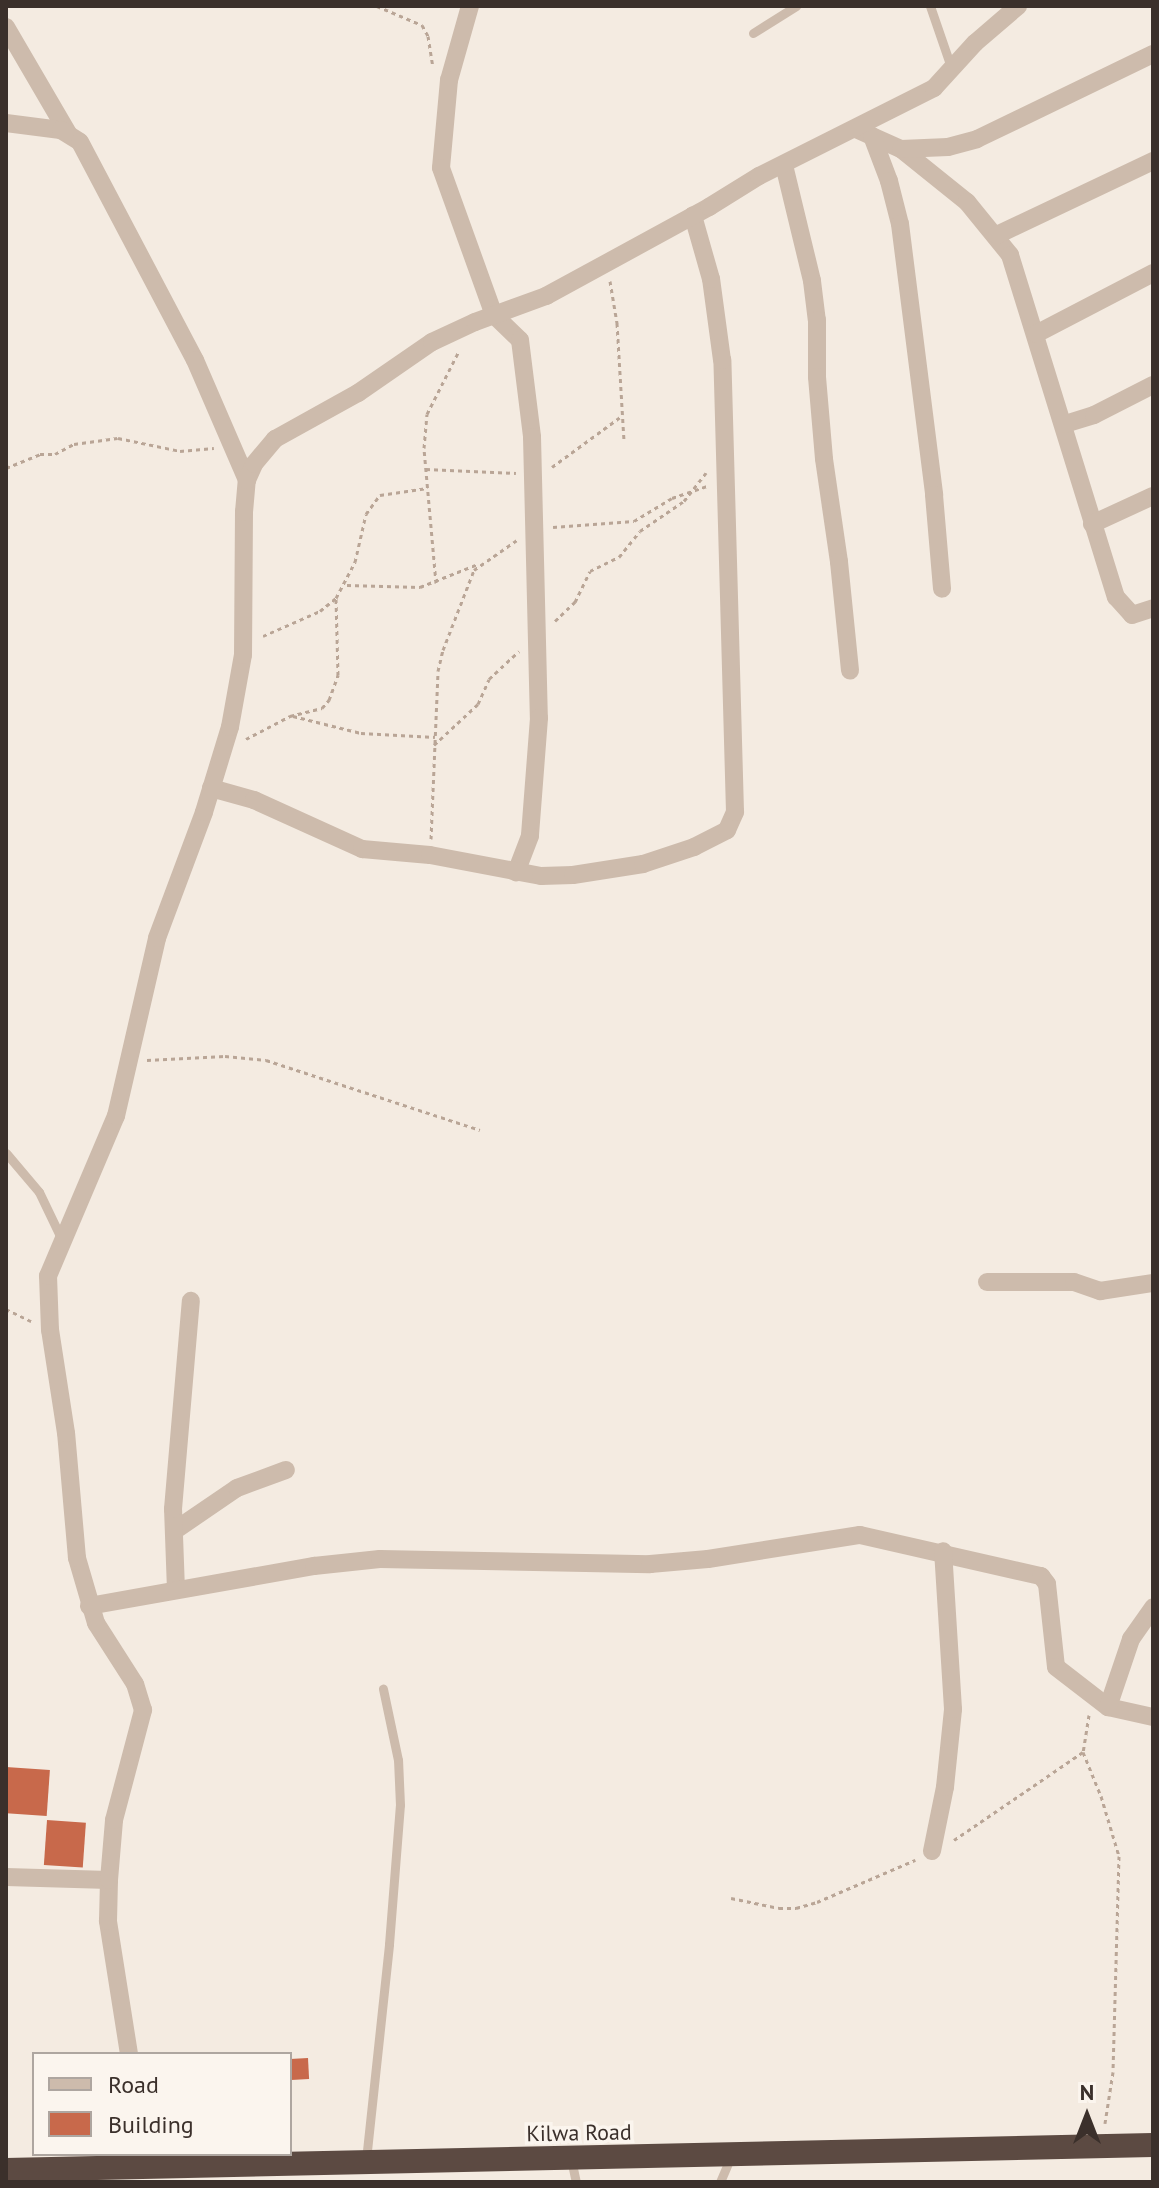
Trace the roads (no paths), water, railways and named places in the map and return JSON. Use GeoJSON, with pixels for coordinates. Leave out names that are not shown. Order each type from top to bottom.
{"type":"FeatureCollection","features":[{"type":"Feature","properties":{"kind":"highway","name":"Kilwa Road"},"geometry":{"type":"LineString","coordinates":[[6,2170],[104,2174],[145,2161],[573,2171],[731,2156],[1153,2145]]}},
{"type":"Feature","properties":{"kind":"street"},"geometry":{"type":"LineString","coordinates":[[470,6],[444,104],[441,155],[445,185],[494,315],[513,331],[522,347],[532,482],[539,718],[536,791],[526,852],[516,872]]}},
{"type":"Feature","properties":{"kind":"street"},"geometry":{"type":"LineString","coordinates":[[247,480],[261,452],[275,439],[358,393],[432,342],[475,322],[546,296],[784,165],[864,132],[934,88],[975,43],[1018,6]]}},
{"type":"Feature","properties":{"kind":"street"},"geometry":{"type":"LineString","coordinates":[[6,27],[68,133],[84,147],[102,188],[132,235],[195,360],[247,480],[243,655],[237,697],[211,788],[157,938],[116,1116],[48,1276],[50,1330],[66,1433],[77,1558],[89,1606],[135,1684],[143,1710],[114,1820],[109,1880],[108,1921],[129,2052]]}},
{"type":"Feature","properties":{"kind":"street"},"geometry":{"type":"LineString","coordinates":[[901,149],[948,147],[977,139],[1153,54]]}},
{"type":"Feature","properties":{"kind":"street"},"geometry":{"type":"LineString","coordinates":[[6,123],[68,133]]}},
{"type":"Feature","properties":{"kind":"street"},"geometry":{"type":"LineString","coordinates":[[864,132],[901,149],[967,202],[997,235],[1010,255],[1065,424],[1116,597],[1127,612],[1136,614],[1153,608]]}},
{"type":"Feature","properties":{"kind":"street"},"geometry":{"type":"LineString","coordinates":[[864,132],[889,181],[900,224],[934,495],[942,589]]}},
{"type":"Feature","properties":{"kind":"street"},"geometry":{"type":"LineString","coordinates":[[997,235],[1153,161]]}},
{"type":"Feature","properties":{"kind":"street"},"geometry":{"type":"LineString","coordinates":[[784,165],[815,307],[824,459],[850,670]]}},
{"type":"Feature","properties":{"kind":"street"},"geometry":{"type":"LineString","coordinates":[[211,788],[254,800],[362,849],[430,855],[516,872],[573,875],[643,864],[694,847],[720,835],[731,824],[735,812],[725,446],[716,312],[711,279],[693,216]]}},
{"type":"Feature","properties":{"kind":"street"},"geometry":{"type":"LineString","coordinates":[[1036,334],[1153,273]]}},
{"type":"Feature","properties":{"kind":"street"},"geometry":{"type":"LineString","coordinates":[[1065,424],[1094,415],[1153,385]]}},
{"type":"Feature","properties":{"kind":"street"},"geometry":{"type":"LineString","coordinates":[[1092,524],[1153,496]]}},
{"type":"Feature","properties":{"kind":"street"},"geometry":{"type":"LineString","coordinates":[[987,1282],[1074,1282],[1100,1291],[1153,1283]]}},
{"type":"Feature","properties":{"kind":"street"},"geometry":{"type":"LineString","coordinates":[[176,1590],[174,1531],[179,1411],[191,1301]]}},
{"type":"Feature","properties":{"kind":"street"},"geometry":{"type":"LineString","coordinates":[[174,1531],[237,1488],[286,1470]]}},
{"type":"Feature","properties":{"kind":"street"},"geometry":{"type":"LineString","coordinates":[[89,1606],[314,1566],[380,1559],[650,1564],[708,1559],[860,1535],[943,1551],[1041,1576],[1047,1584],[1056,1667],[1100,1703],[1153,1717]]}},
{"type":"Feature","properties":{"kind":"street"},"geometry":{"type":"LineString","coordinates":[[932,1851],[945,1787],[953,1709],[943,1551]]}},
{"type":"Feature","properties":{"kind":"street"},"geometry":{"type":"LineString","coordinates":[[1100,1703],[1131,1639],[1153,1607]]}},
{"type":"Feature","properties":{"kind":"street"},"geometry":{"type":"LineString","coordinates":[[6,1877],[109,1880]]}},
{"type":"Feature","properties":{"kind":"lane"},"geometry":{"type":"LineString","coordinates":[[753,33],[796,6]]}},
{"type":"Feature","properties":{"kind":"lane"},"geometry":{"type":"LineString","coordinates":[[930,6],[952,71]]}},
{"type":"Feature","properties":{"kind":"lane"},"geometry":{"type":"LineString","coordinates":[[6,1153],[39,1192],[62,1240]]}},
{"type":"Feature","properties":{"kind":"lane"},"geometry":{"type":"LineString","coordinates":[[365,2164],[389,1944],[400,1805],[398,1760],[383,1689]]}},
{"type":"Feature","properties":{"kind":"lane"},"geometry":{"type":"LineString","coordinates":[[720,2182],[731,2156]]}}]}
